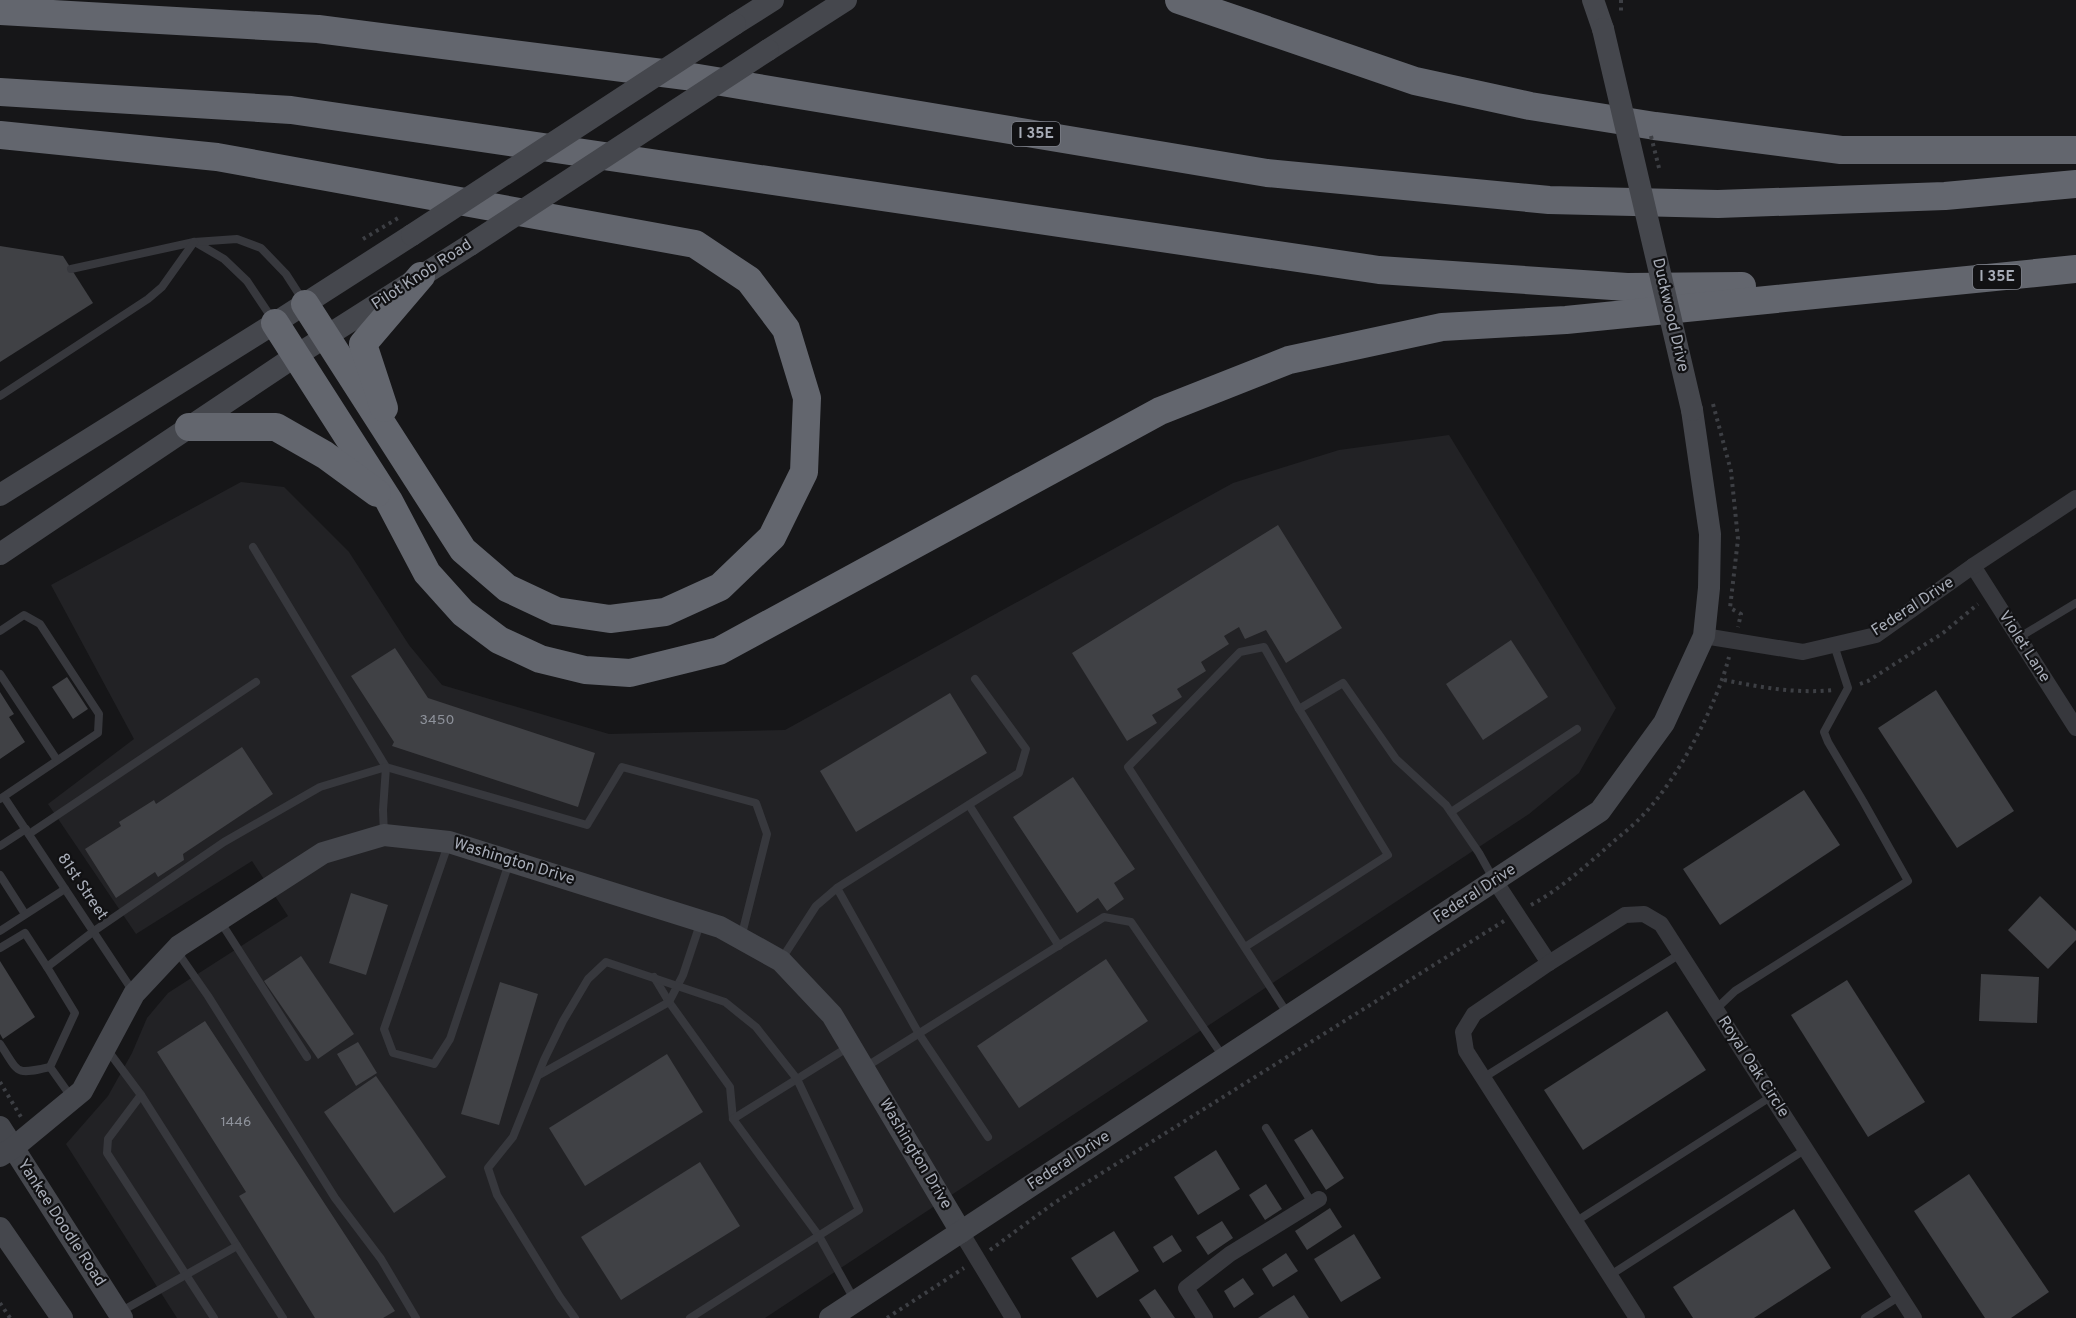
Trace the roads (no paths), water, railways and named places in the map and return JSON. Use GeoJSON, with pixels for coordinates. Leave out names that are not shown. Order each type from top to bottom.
{"type":"FeatureCollection","features":[{"type":"Feature","properties":{"kind":"highway"},"geometry":{"type":"LineString","coordinates":[[1179,0],[1415,81],[1530,106],[1655,126],[1841,150],[2076,150]]}},
{"type":"Feature","properties":{"kind":"highway","name":"I 35E"},"geometry":{"type":"LineString","coordinates":[[0,11],[318,29],[687,76],[1267,173],[1549,200],[1718,204],[1945,196],[2076,184]]}},
{"type":"Feature","properties":{"kind":"highway","name":"I 35E"},"geometry":{"type":"LineString","coordinates":[[0,92],[291,110],[1379,270],[1627,286],[1918,284],[2076,269]]}},
{"type":"Feature","properties":{"kind":"highway"},"geometry":{"type":"LineString","coordinates":[[0,135],[217,157],[695,244],[749,280],[786,329],[807,398],[804,472],[772,537],[720,587],[665,612],[610,619],[556,611],[507,588],[463,550],[305,304]]}},
{"type":"Feature","properties":{"kind":"highway"},"geometry":{"type":"LineString","coordinates":[[397,447],[363,344],[421,276]]}},
{"type":"Feature","properties":{"kind":"highway"},"geometry":{"type":"LineString","coordinates":[[276,323],[389,501],[427,573],[463,613],[500,640],[540,659],[585,670],[630,673],[719,651],[1160,411],[1290,360],[1442,327],[1566,320],[1918,284]]}},
{"type":"Feature","properties":{"kind":"highway"},"geometry":{"type":"LineString","coordinates":[[189,428],[276,427],[325,455],[389,501]]}},
{"type":"Feature","properties":{"kind":"street"},"geometry":{"type":"LineString","coordinates":[[0,495],[276,323],[773,0]]}},
{"type":"Feature","properties":{"kind":"street","name":"Pilot Knob Road"},"geometry":{"type":"LineString","coordinates":[[0,554],[326,336],[846,0]]}},
{"type":"Feature","properties":{"kind":"street","name":"Duckwood Drive"},"geometry":{"type":"LineString","coordinates":[[1593,0],[1603,29],[1692,410],[1710,534],[1709,588],[1704,636]]}},
{"type":"Feature","properties":{"kind":"street","name":"Federal Drive"},"geometry":{"type":"LineString","coordinates":[[830,1318],[1600,811],[1664,723],[1704,636],[1803,652],[1876,635],[1973,566],[2076,498]]}},
{"type":"Feature","properties":{"kind":"street","name":"Violet Lane"},"geometry":{"type":"LineString","coordinates":[[1973,566],[2076,728]]}},
{"type":"Feature","properties":{"kind":"street","name":"Washington Drive"},"geometry":{"type":"LineString","coordinates":[[7,1152],[82,1091],[134,994],[176,949],[323,853],[384,835],[449,842],[720,927],[781,961],[831,1015],[961,1232]]}},
{"type":"Feature","properties":{"kind":"street"},"geometry":{"type":"LineString","coordinates":[[1495,881],[1549,963]]}},
{"type":"Feature","properties":{"kind":"street","name":"Royal Oak Circle"},"geometry":{"type":"LineString","coordinates":[[1637,1318],[1466,1051],[1463,1032],[1474,1014],[1549,963],[1625,915],[1644,914],[1661,924],[1914,1318]]}},
{"type":"Feature","properties":{"kind":"street","name":"Yankee Doodle Road"},"geometry":{"type":"LineString","coordinates":[[0,1127],[7,1152],[120,1315]]}},
{"type":"Feature","properties":{"kind":"street"},"geometry":{"type":"LineString","coordinates":[[1205,1318],[1186,1288],[1230,1254],[1315,1201]]}},
{"type":"Feature","properties":{"kind":"street"},"geometry":{"type":"LineString","coordinates":[[0,1228],[62,1318]]}},
{"type":"Feature","properties":{"kind":"street"},"geometry":{"type":"LineString","coordinates":[[961,1232],[1013,1318]]}},
{"type":"Feature","properties":{"kind":"lane"},"geometry":{"type":"LineString","coordinates":[[71,269],[194,242],[237,239],[261,248],[286,274],[305,304]]}},
{"type":"Feature","properties":{"kind":"lane"},"geometry":{"type":"LineString","coordinates":[[194,242],[224,259],[246,281],[276,323]]}},
{"type":"Feature","properties":{"kind":"lane"},"geometry":{"type":"LineString","coordinates":[[0,396],[148,299],[162,287],[194,242]]}},
{"type":"Feature","properties":{"kind":"lane"},"geometry":{"type":"LineString","coordinates":[[253,547],[386,767],[384,835]]}},
{"type":"Feature","properties":{"kind":"lane"},"geometry":{"type":"LineString","coordinates":[[2019,638],[2076,603]]}},
{"type":"Feature","properties":{"kind":"lane"},"geometry":{"type":"LineString","coordinates":[[0,632],[24,615],[40,624],[99,714],[98,733],[2,798]]}},
{"type":"Feature","properties":{"kind":"lane"},"geometry":{"type":"LineString","coordinates":[[1716,1009],[1736,991],[1908,881],[1824,732],[1848,688],[1834,645]]}},
{"type":"Feature","properties":{"kind":"lane"},"geometry":{"type":"LineString","coordinates":[[1245,947],[1388,855],[1299,710],[1264,647],[1240,652],[1128,766],[1289,1016]]}},
{"type":"Feature","properties":{"kind":"lane"},"geometry":{"type":"LineString","coordinates":[[0,674],[57,760]]}},
{"type":"Feature","properties":{"kind":"lane"},"geometry":{"type":"LineString","coordinates":[[781,961],[816,906],[837,888],[1019,773],[1026,750],[975,679]]}},
{"type":"Feature","properties":{"kind":"lane"},"geometry":{"type":"LineString","coordinates":[[0,846],[27,832],[256,682]]}},
{"type":"Feature","properties":{"kind":"lane"},"geometry":{"type":"LineString","coordinates":[[1299,710],[1343,683],[1396,759],[1446,805],[1495,881]]}},
{"type":"Feature","properties":{"kind":"lane"},"geometry":{"type":"LineString","coordinates":[[1451,812],[1577,729]]}},
{"type":"Feature","properties":{"kind":"lane"},"geometry":{"type":"LineString","coordinates":[[46,967],[94,931],[224,842],[320,788],[386,767],[587,825],[622,767],[756,802],[767,834],[741,939]]}},
{"type":"Feature","properties":{"kind":"lane","name":"81st Street"},"geometry":{"type":"LineString","coordinates":[[2,798],[94,931],[134,994]]}},
{"type":"Feature","properties":{"kind":"lane"},"geometry":{"type":"LineString","coordinates":[[969,804],[1059,946]]}},
{"type":"Feature","properties":{"kind":"lane"},"geometry":{"type":"LineString","coordinates":[[449,842],[384,1029],[393,1053],[434,1064],[450,1039],[510,861]]}},
{"type":"Feature","properties":{"kind":"lane"},"geometry":{"type":"LineString","coordinates":[[0,875],[25,914]]}},
{"type":"Feature","properties":{"kind":"lane"},"geometry":{"type":"LineString","coordinates":[[837,888],[919,1034],[988,1137]]}},
{"type":"Feature","properties":{"kind":"lane"},"geometry":{"type":"LineString","coordinates":[[0,931],[65,890]]}},
{"type":"Feature","properties":{"kind":"lane"},"geometry":{"type":"LineString","coordinates":[[864,1069],[1104,917],[1131,922],[1224,1059]]}},
{"type":"Feature","properties":{"kind":"lane"},"geometry":{"type":"LineString","coordinates":[[219,920],[307,1057]]}},
{"type":"Feature","properties":{"kind":"lane"},"geometry":{"type":"LineString","coordinates":[[538,1075],[669,1002],[678,985],[701,921]]}},
{"type":"Feature","properties":{"kind":"lane"},"geometry":{"type":"LineString","coordinates":[[0,948],[25,933],[75,1013],[50,1067]]}},
{"type":"Feature","properties":{"kind":"lane"},"geometry":{"type":"LineString","coordinates":[[176,949],[215,1006],[335,1198],[381,1259],[416,1318]]}},
{"type":"Feature","properties":{"kind":"lane"},"geometry":{"type":"LineString","coordinates":[[1483,1078],[1680,954]]}},
{"type":"Feature","properties":{"kind":"lane"},"geometry":{"type":"LineString","coordinates":[[575,1318],[497,1195],[488,1168],[513,1137],[563,1021],[588,979],[606,962],[725,1002],[756,1027],[797,1078],[859,1210],[690,1318]]}},
{"type":"Feature","properties":{"kind":"lane"},"geometry":{"type":"LineString","coordinates":[[654,977],[730,1088],[733,1119],[819,1236],[855,1301]]}},
{"type":"Feature","properties":{"kind":"lane"},"geometry":{"type":"LineString","coordinates":[[0,1044],[17,1069],[25,1072],[50,1067]]}},
{"type":"Feature","properties":{"kind":"lane"},"geometry":{"type":"LineString","coordinates":[[733,1119],[850,1046]]}},
{"type":"Feature","properties":{"kind":"lane"},"geometry":{"type":"LineString","coordinates":[[106,1047],[141,1095],[283,1318]]}},
{"type":"Feature","properties":{"kind":"lane"},"geometry":{"type":"LineString","coordinates":[[50,1067],[73,1098]]}},
{"type":"Feature","properties":{"kind":"lane"},"geometry":{"type":"LineString","coordinates":[[141,1095],[108,1139],[107,1153],[214,1318]]}},
{"type":"Feature","properties":{"kind":"lane"},"geometry":{"type":"LineString","coordinates":[[1574,1222],[1772,1096]]}},
{"type":"Feature","properties":{"kind":"lane"},"geometry":{"type":"LineString","coordinates":[[1266,1128],[1315,1201]]}},
{"type":"Feature","properties":{"kind":"lane"},"geometry":{"type":"LineString","coordinates":[[1610,1276],[1806,1149]]}},
{"type":"Feature","properties":{"kind":"lane"},"geometry":{"type":"LineString","coordinates":[[120,1315],[185,1273],[237,1246]]}},
{"type":"Feature","properties":{"kind":"lane"},"geometry":{"type":"LineString","coordinates":[[1864,1318],[1900,1296]]}}]}
